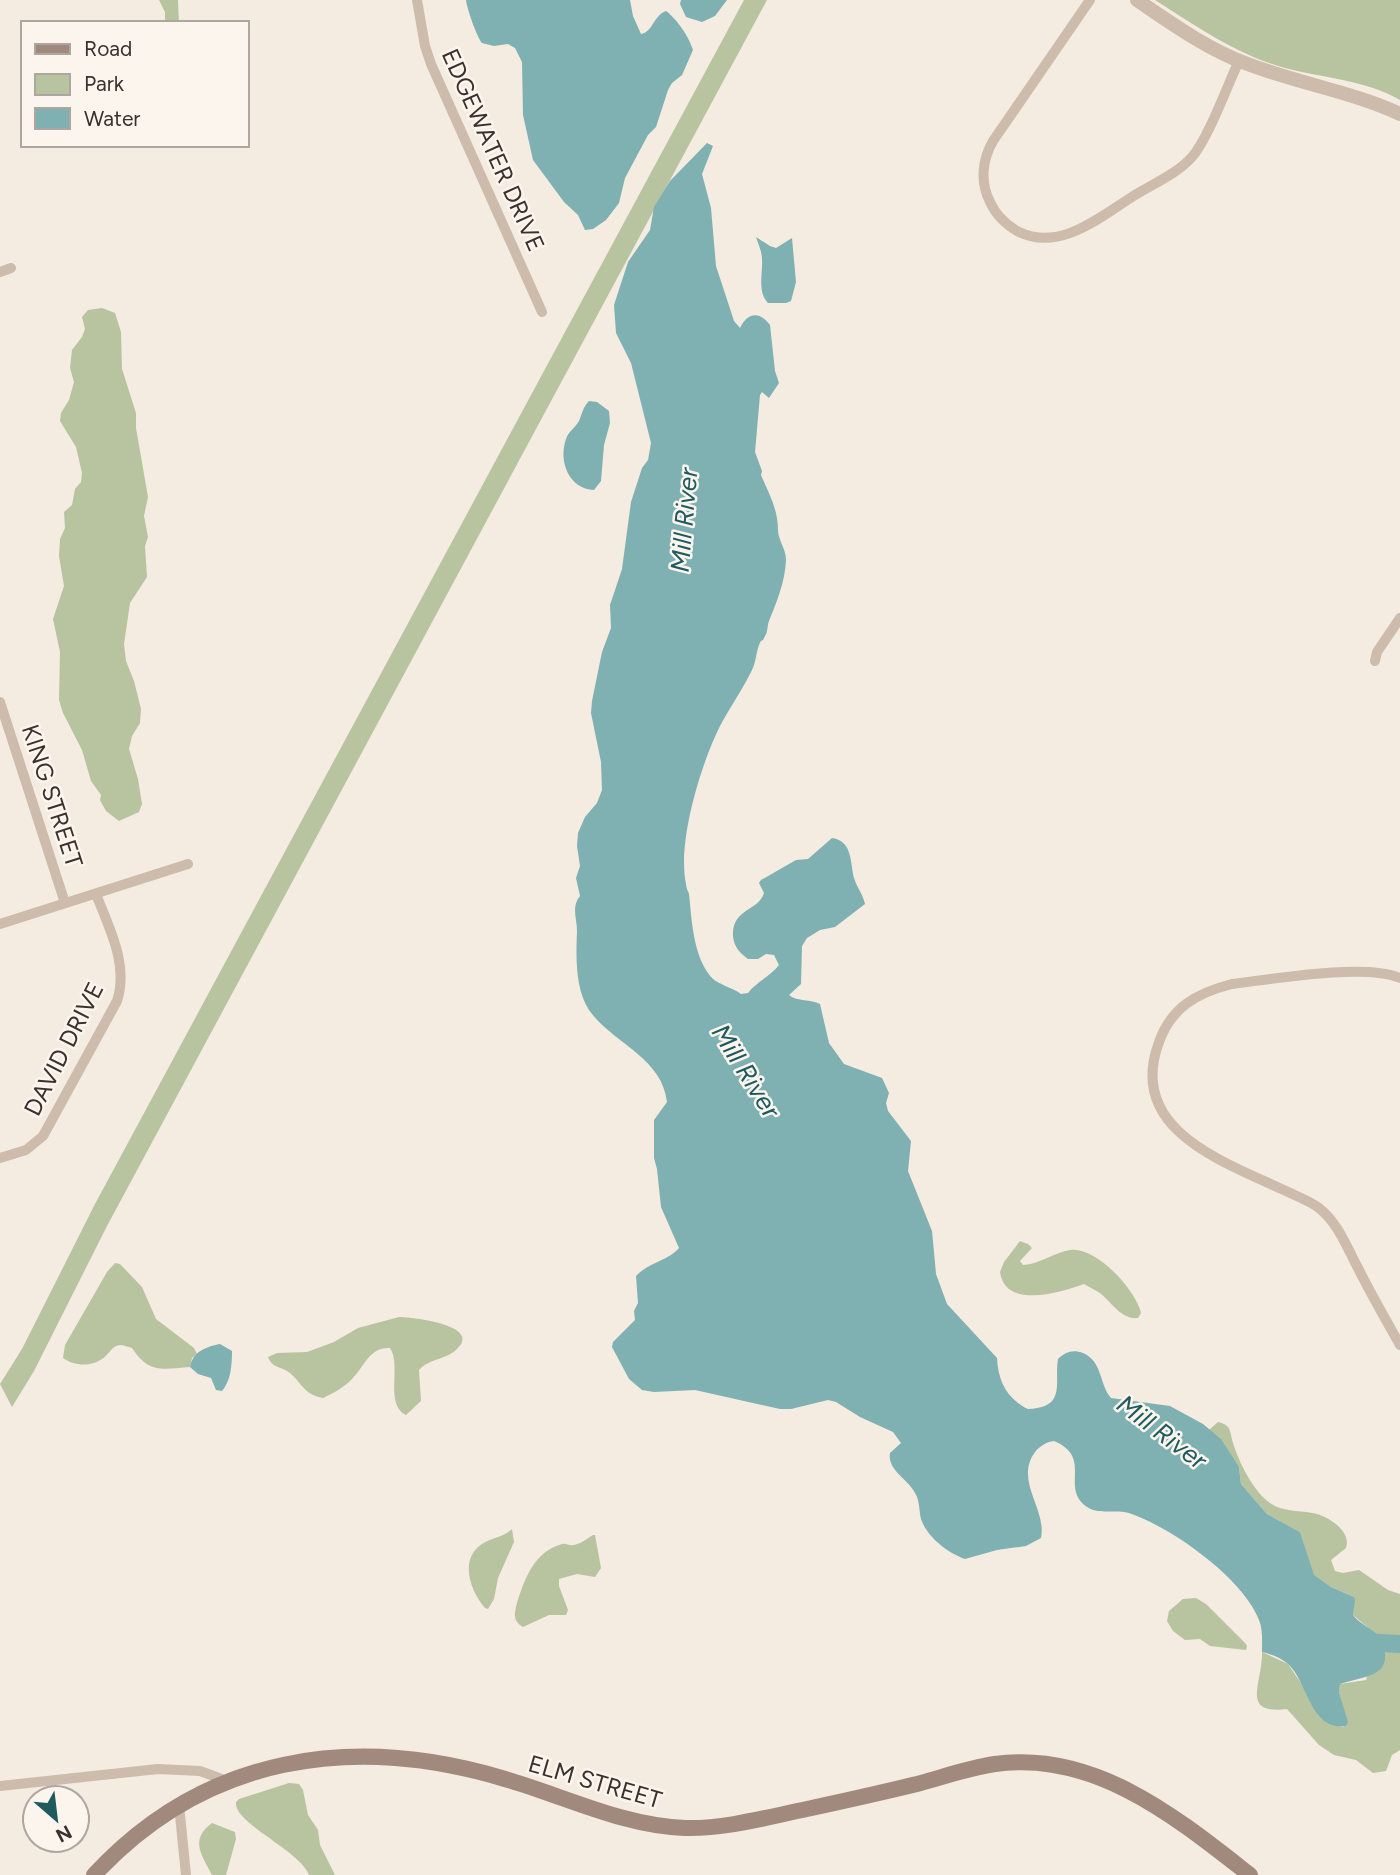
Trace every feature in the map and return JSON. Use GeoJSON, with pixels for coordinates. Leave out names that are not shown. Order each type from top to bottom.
{"type":"FeatureCollection","features":[{"type":"Feature","properties":{"kind":"main road","name":"ELM STREET"},"geometry":{"type":"LineString","coordinates":[[94,1875],[136,1835],[179,1805],[227,1781],[274,1767],[316,1759],[378,1758],[426,1761],[485,1773],[623,1817],[688,1828],[719,1826],[803,1810],[997,1764],[1031,1764],[1087,1774],[1141,1796],[1194,1831],[1250,1875]]}},
{"type":"Feature","properties":{"kind":"street","name":"EDGEWATER DRIVE"},"geometry":{"type":"LineString","coordinates":[[417,0],[431,64],[542,312]]}},
{"type":"Feature","properties":{"kind":"street"},"geometry":{"type":"LineString","coordinates":[[1090,0],[993,141],[985,159],[983,179],[991,205],[1003,221],[1026,234],[1052,238],[1072,233],[1184,164],[1199,147],[1239,61]]}},
{"type":"Feature","properties":{"kind":"street"},"geometry":{"type":"LineString","coordinates":[[1137,0],[1197,39],[1239,61],[1281,76],[1358,97],[1400,114]]}},
{"type":"Feature","properties":{"kind":"street"},"geometry":{"type":"LineString","coordinates":[[1375,661],[1377,652],[1400,618]]}},
{"type":"Feature","properties":{"kind":"street","name":"KING STREET"},"geometry":{"type":"LineString","coordinates":[[0,702],[65,903]]}},
{"type":"Feature","properties":{"kind":"street"},"geometry":{"type":"LineString","coordinates":[[0,924],[188,864]]}},
{"type":"Feature","properties":{"kind":"street","name":"DAVID DRIVE"},"geometry":{"type":"LineString","coordinates":[[0,1158],[26,1150],[43,1136],[117,1001],[121,989],[121,965],[96,894]]}},
{"type":"Feature","properties":{"kind":"street"},"geometry":{"type":"LineString","coordinates":[[1400,978],[1376,972],[1348,972],[1213,988],[1196,996],[1171,1018],[1161,1034],[1152,1063],[1153,1090],[1160,1110],[1175,1130],[1204,1152],[1318,1207],[1340,1232],[1400,1345]]}},
{"type":"Feature","properties":{"kind":"street"},"geometry":{"type":"LineString","coordinates":[[0,1786],[158,1769],[200,1771],[227,1781]]}},
{"type":"Feature","properties":{"kind":"street"},"geometry":{"type":"LineString","coordinates":[[179,1805],[186,1875]]}},
{"type":"Feature","properties":{"kind":"green space"},"geometry":{"type":"Polygon","coordinates":[[[159,0],[178,0],[179,21],[165,21],[165,12],[159,0]]]}},
{"type":"Feature","properties":{"kind":"green space"},"geometry":{"type":"Polygon","coordinates":[[[744,0],[767,0],[107,1226],[34,1371],[12,1407],[0,1384],[22,1349],[95,1204],[744,0]]]}},
{"type":"Feature","properties":{"kind":"green space"},"geometry":{"type":"Polygon","coordinates":[[[1155,0],[1400,0],[1400,100],[1373,88],[1285,68],[1250,56],[1217,39],[1155,0]]]}},
{"type":"Feature","properties":{"kind":"green space"},"geometry":{"type":"Polygon","coordinates":[[[102,308],[115,313],[121,332],[122,369],[136,413],[136,428],[148,497],[144,516],[148,537],[145,546],[147,577],[130,603],[124,644],[126,661],[141,709],[140,723],[132,736],[129,749],[142,804],[139,812],[119,821],[106,811],[100,800],[101,795],[91,781],[82,750],[63,713],[59,700],[60,652],[53,619],[64,586],[59,556],[60,539],[65,528],[64,512],[72,505],[82,473],[76,447],[60,421],[61,413],[69,400],[74,382],[70,368],[72,350],[85,329],[82,317],[88,310],[102,308]]]}},
{"type":"Feature","properties":{"kind":"green space"},"geometry":{"type":"Polygon","coordinates":[[[1020,1241],[1032,1248],[1020,1261],[1023,1265],[1070,1250],[1091,1255],[1103,1262],[1123,1282],[1138,1304],[1141,1313],[1138,1318],[1122,1313],[1100,1293],[1084,1284],[1049,1294],[1023,1295],[1012,1291],[1004,1284],[1000,1272],[1020,1241]]]}},
{"type":"Feature","properties":{"kind":"green space"},"geometry":{"type":"Polygon","coordinates":[[[115,1263],[120,1264],[142,1287],[156,1319],[194,1348],[197,1354],[192,1358],[190,1367],[164,1369],[150,1366],[132,1348],[122,1345],[114,1347],[97,1362],[77,1364],[63,1358],[65,1345],[107,1272],[115,1263]]]}},
{"type":"Feature","properties":{"kind":"green space"},"geometry":{"type":"Polygon","coordinates":[[[399,1317],[453,1328],[461,1334],[462,1341],[453,1353],[428,1363],[419,1370],[421,1401],[406,1415],[399,1410],[394,1394],[394,1365],[390,1348],[372,1354],[349,1382],[323,1398],[308,1392],[288,1371],[272,1364],[268,1357],[277,1353],[307,1352],[334,1342],[358,1328],[399,1317]]]}},
{"type":"Feature","properties":{"kind":"green space"},"geometry":{"type":"Polygon","coordinates":[[[1218,1422],[1229,1429],[1243,1467],[1264,1498],[1280,1508],[1324,1517],[1342,1530],[1347,1542],[1346,1548],[1331,1560],[1335,1571],[1343,1573],[1359,1570],[1388,1590],[1400,1594],[1400,1750],[1392,1755],[1386,1771],[1373,1773],[1356,1760],[1334,1755],[1319,1745],[1287,1709],[1272,1710],[1258,1702],[1262,1652],[1288,1664],[1303,1686],[1342,1727],[1345,1726],[1347,1722],[1339,1692],[1340,1684],[1366,1680],[1378,1636],[1353,1615],[1354,1597],[1313,1575],[1300,1532],[1267,1514],[1241,1484],[1239,1467],[1209,1430],[1218,1422]]]}},
{"type":"Feature","properties":{"kind":"green space"},"geometry":{"type":"Polygon","coordinates":[[[512,1529],[514,1542],[488,1609],[480,1601],[471,1584],[471,1558],[482,1544],[512,1529]]]}},
{"type":"Feature","properties":{"kind":"green space"},"geometry":{"type":"Polygon","coordinates":[[[593,1535],[601,1568],[595,1577],[577,1574],[559,1579],[568,1610],[566,1615],[549,1615],[523,1627],[520,1625],[515,1611],[532,1567],[552,1548],[563,1544],[575,1545],[593,1535]]]}},
{"type":"Feature","properties":{"kind":"green space"},"geometry":{"type":"Polygon","coordinates":[[[1196,1598],[1206,1604],[1245,1643],[1246,1650],[1210,1646],[1200,1639],[1185,1640],[1173,1631],[1167,1621],[1169,1611],[1183,1599],[1196,1598]]]}},
{"type":"Feature","properties":{"kind":"green space"},"geometry":{"type":"Polygon","coordinates":[[[289,1783],[299,1784],[303,1790],[308,1815],[318,1830],[320,1845],[335,1875],[309,1875],[293,1856],[255,1828],[238,1810],[236,1802],[239,1799],[289,1783]]]}},
{"type":"Feature","properties":{"kind":"green space"},"geometry":{"type":"Polygon","coordinates":[[[212,1823],[235,1832],[236,1839],[226,1875],[212,1875],[200,1848],[201,1835],[212,1823]]]}},
{"type":"Feature","properties":{"kind":"water"},"geometry":{"type":"Polygon","coordinates":[[[466,0],[630,0],[641,34],[666,11],[686,34],[693,50],[682,75],[668,90],[656,127],[648,135],[625,178],[619,203],[606,220],[593,229],[585,230],[578,215],[564,202],[533,160],[523,115],[522,62],[515,48],[508,44],[494,46],[482,43],[472,23],[466,0]]]}},
{"type":"Feature","properties":{"kind":"water"},"geometry":{"type":"Polygon","coordinates":[[[681,0],[727,0],[715,16],[702,22],[686,17],[681,0]]]}},
{"type":"Feature","properties":{"kind":"water"},"geometry":{"type":"Polygon","coordinates":[[[707,143],[713,146],[702,174],[711,208],[716,266],[734,321],[740,328],[746,319],[758,315],[770,325],[775,371],[779,383],[769,398],[762,392],[760,395],[755,452],[775,508],[778,534],[786,560],[782,584],[767,633],[759,645],[745,684],[720,726],[705,761],[692,804],[684,867],[701,961],[715,981],[741,994],[748,993],[779,965],[774,955],[766,954],[758,959],[748,959],[738,949],[733,936],[737,920],[761,899],[764,893],[759,883],[796,860],[808,859],[832,838],[844,843],[865,904],[835,927],[820,930],[807,938],[802,946],[801,984],[789,995],[820,1004],[829,1043],[844,1064],[882,1078],[889,1093],[886,1103],[888,1111],[911,1141],[908,1171],[932,1231],[936,1274],[947,1304],[997,1358],[999,1374],[1009,1395],[1028,1409],[1040,1408],[1054,1399],[1058,1359],[1066,1353],[1076,1351],[1094,1362],[1111,1398],[1170,1406],[1203,1424],[1221,1439],[1239,1467],[1241,1484],[1267,1514],[1300,1532],[1314,1575],[1331,1587],[1354,1597],[1353,1615],[1379,1636],[1385,1660],[1382,1668],[1376,1673],[1340,1684],[1339,1692],[1348,1722],[1346,1726],[1334,1726],[1325,1721],[1311,1704],[1288,1664],[1276,1656],[1262,1652],[1259,1620],[1251,1604],[1222,1571],[1184,1542],[1146,1520],[1129,1513],[1087,1507],[1076,1491],[1072,1456],[1066,1448],[1054,1441],[1048,1442],[1035,1452],[1029,1463],[1029,1484],[1040,1516],[1041,1538],[1026,1546],[997,1550],[965,1559],[939,1544],[924,1526],[915,1493],[890,1459],[890,1453],[901,1443],[893,1432],[828,1400],[780,1409],[695,1390],[642,1390],[629,1379],[612,1347],[613,1342],[635,1320],[634,1311],[638,1303],[636,1276],[679,1248],[661,1207],[654,1158],[654,1120],[667,1102],[663,1086],[646,1062],[599,1022],[589,1010],[584,1002],[577,972],[575,908],[580,896],[576,878],[580,866],[578,833],[602,790],[601,762],[591,713],[592,701],[602,652],[611,628],[610,605],[622,569],[631,502],[642,468],[648,460],[651,443],[631,363],[616,333],[614,305],[628,262],[650,230],[654,207],[670,181],[707,143]]]}},
{"type":"Feature","properties":{"kind":"water"},"geometry":{"type":"Polygon","coordinates":[[[756,237],[776,248],[792,238],[796,282],[791,301],[768,303],[765,299],[762,288],[762,256],[756,237]]]}},
{"type":"Feature","properties":{"kind":"water"},"geometry":{"type":"Polygon","coordinates":[[[589,401],[597,402],[609,411],[610,423],[604,445],[601,481],[594,490],[578,485],[572,479],[563,456],[567,437],[589,401]]]}},
{"type":"Feature","properties":{"kind":"water"},"geometry":{"type":"Polygon","coordinates":[[[220,1344],[232,1351],[229,1377],[222,1391],[216,1390],[211,1378],[198,1374],[190,1367],[197,1353],[220,1344]]]}},
{"type":"Feature","properties":{"kind":"waterway","name":"Mill River"},"geometry":{"type":"LineString","coordinates":[[1362,1642],[1400,1644]]}}]}
